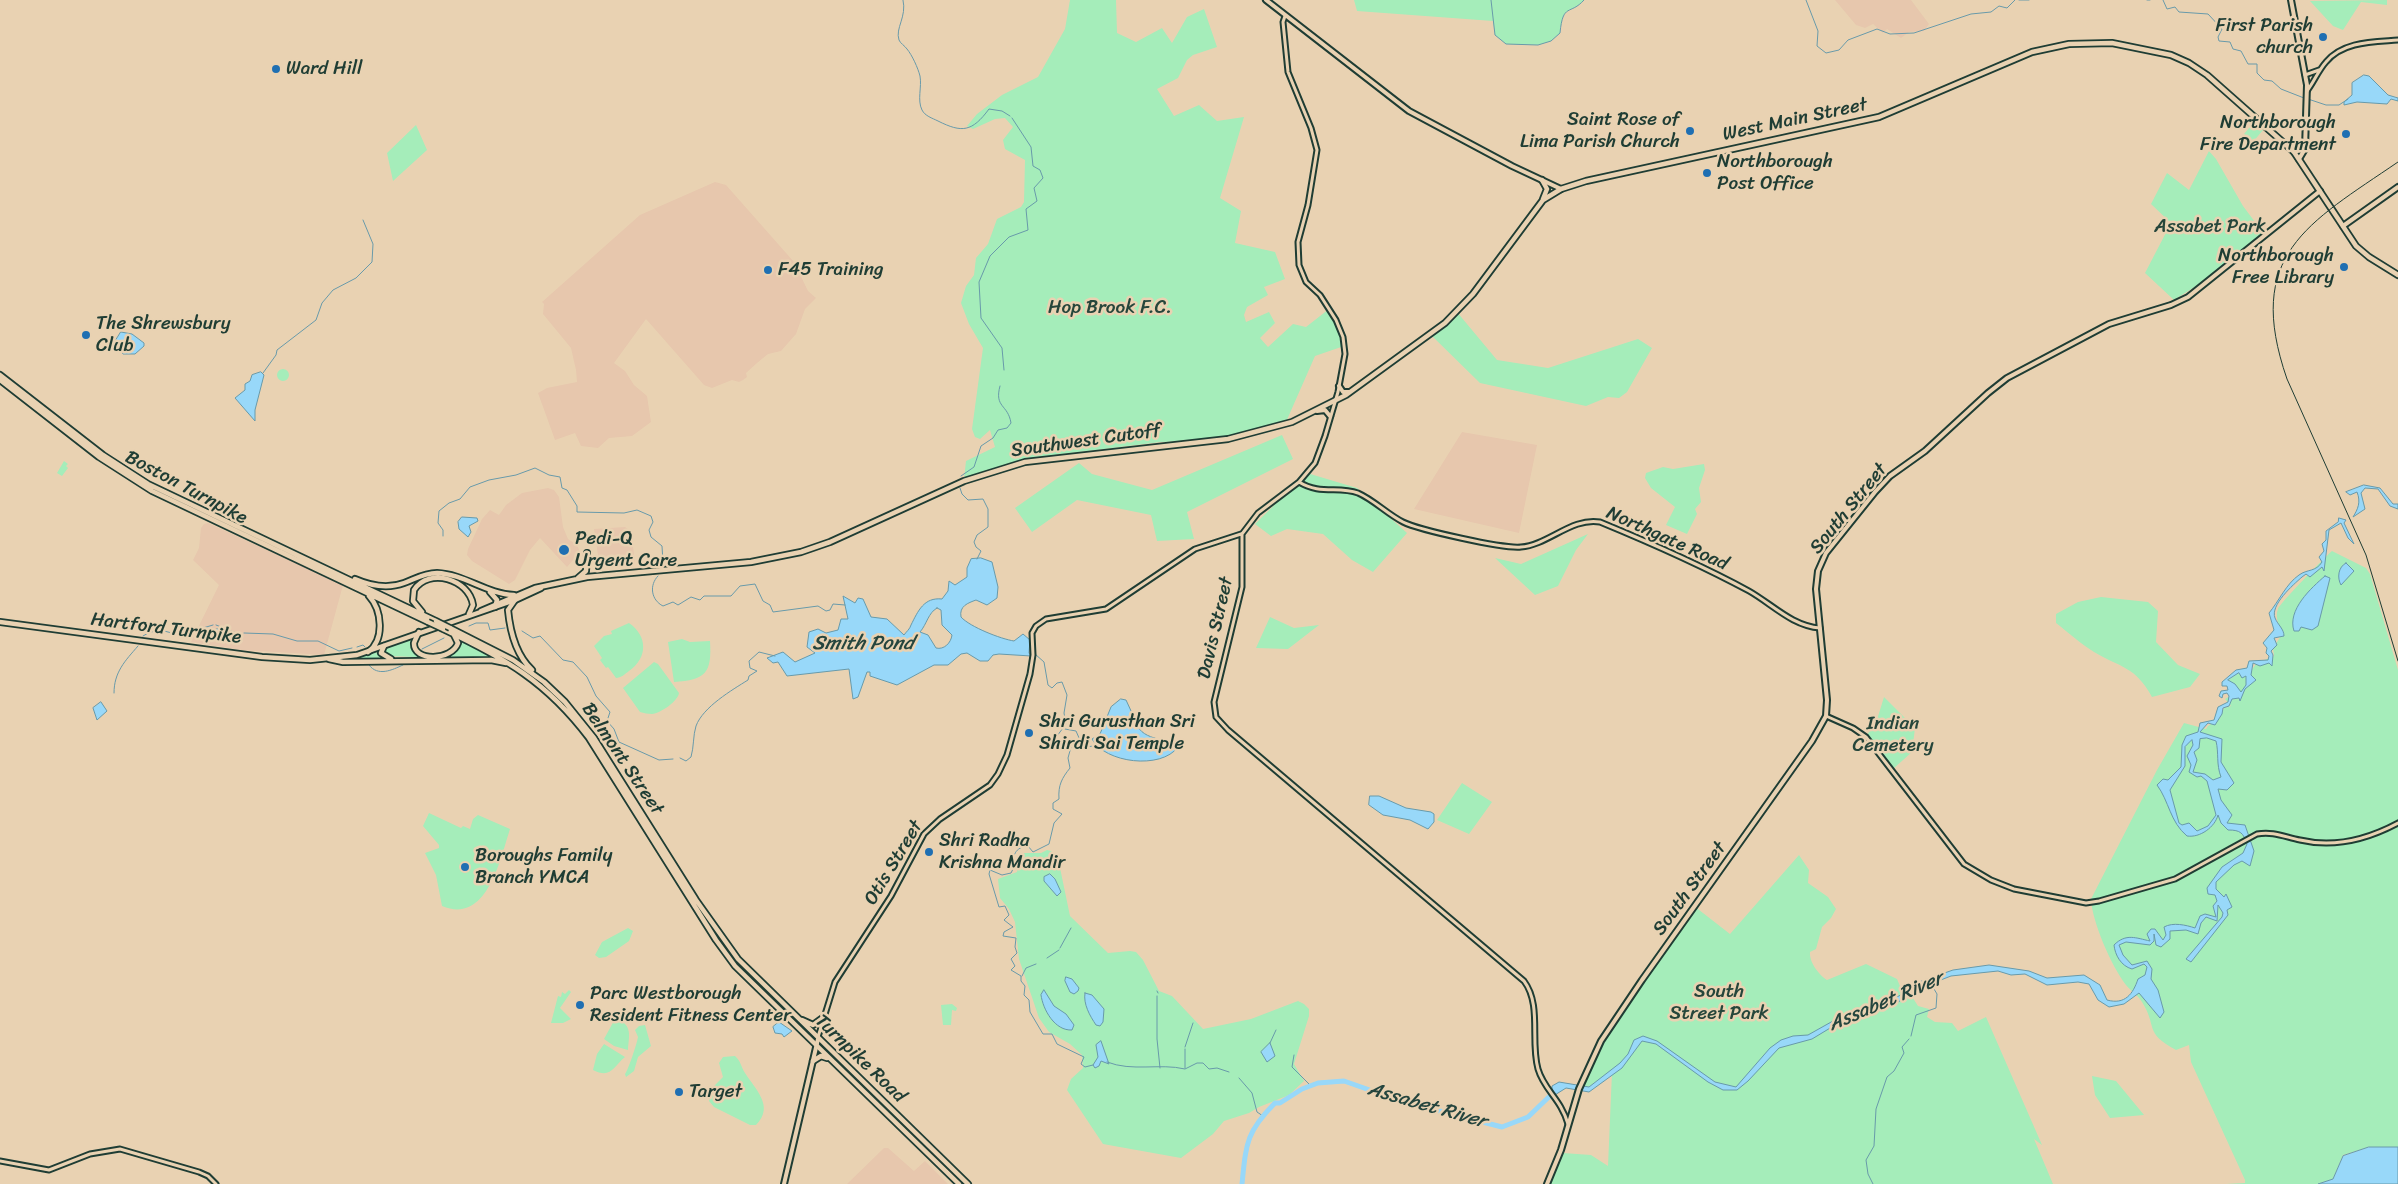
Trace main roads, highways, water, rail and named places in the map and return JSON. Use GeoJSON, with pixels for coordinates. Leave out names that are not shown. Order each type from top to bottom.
{"type":"FeatureCollection","features":[{"type":"Feature","properties":{"kind":"main road"},"geometry":{"type":"LineString","coordinates":[[1266,0],[1409,111],[1478,149],[1560,189]]}},
{"type":"Feature","properties":{"kind":"main road"},"geometry":{"type":"LineString","coordinates":[[2291,0],[2307,93],[2305,144],[2303,155],[2299,159]]}},
{"type":"Feature","properties":{"kind":"main road","name":"West Main Street"},"geometry":{"type":"LineString","coordinates":[[1560,189],[1586,181],[1879,117],[2032,52],[2078,42],[2126,44],[2171,55],[2207,74],[2294,152],[2362,252],[2398,274]]}},
{"type":"Feature","properties":{"kind":"main road"},"geometry":{"type":"LineString","coordinates":[[2294,152],[2300,150],[2305,144]]}},
{"type":"Feature","properties":{"kind":"main road"},"geometry":{"type":"LineString","coordinates":[[1542,180],[1546,189],[1543,200]]}},
{"type":"Feature","properties":{"kind":"main road"},"geometry":{"type":"LineString","coordinates":[[2343,226],[2398,187]]}},
{"type":"Feature","properties":{"kind":"main road","name":"Southwest Cutoff"},"geometry":{"type":"LineString","coordinates":[[329,659],[368,652],[540,588],[577,579],[751,562],[782,557],[830,542],[964,481],[1005,467],[1055,457],[1245,436],[1279,426],[1335,402],[1431,335],[1457,312],[1543,200],[1560,189]]}},
{"type":"Feature","properties":{"kind":"main road","name":"South Street"},"geometry":{"type":"LineString","coordinates":[[1547,1184],[1561,1150],[1579,1089],[1594,1054],[1613,1020],[1812,741],[1826,716],[1827,686],[1816,589],[1821,562],[1840,535],[1890,476],[1925,451],[1953,423],[2001,382],[2109,324],[2171,305],[2188,297],[2320,191]]}},
{"type":"Feature","properties":{"kind":"main road","name":"Boston Turnpike"},"geometry":{"type":"LineString","coordinates":[[0,375],[103,455],[138,478],[178,500],[336,573]]}},
{"type":"Feature","properties":{"kind":"main road","name":"Boston Turnpike"},"geometry":{"type":"LineString","coordinates":[[0,380],[99,457],[146,488],[347,584]]}},
{"type":"Feature","properties":{"kind":"main road"},"geometry":{"type":"LineString","coordinates":[[1340,386],[1343,392],[1351,392]]}},
{"type":"Feature","properties":{"kind":"main road"},"geometry":{"type":"LineString","coordinates":[[1317,411],[1325,410],[1330,416]]}},
{"type":"Feature","properties":{"kind":"main road"},"geometry":{"type":"LineString","coordinates":[[577,579],[586,571],[587,553]]}},
{"type":"Feature","properties":{"kind":"main road"},"geometry":{"type":"LineString","coordinates":[[336,573],[366,584],[386,586],[403,583],[424,574],[439,573],[453,576],[515,598],[508,610],[518,650],[527,665],[555,691]]}},
{"type":"Feature","properties":{"kind":"main road","name":"Belmont Street"},"geometry":{"type":"LineString","coordinates":[[336,573],[506,655],[555,691],[594,738],[697,906]]}},
{"type":"Feature","properties":{"kind":"main road"},"geometry":{"type":"LineString","coordinates":[[424,615],[414,604],[413,593],[420,582],[435,578],[454,582],[467,591],[474,605],[469,614]]}},
{"type":"Feature","properties":{"kind":"main road","name":"Belmont Street"},"geometry":{"type":"LineString","coordinates":[[347,584],[491,651],[531,678],[557,701],[589,738],[697,906]]}},
{"type":"Feature","properties":{"kind":"main road"},"geometry":{"type":"LineString","coordinates":[[484,588],[495,596],[496,605]]}},
{"type":"Feature","properties":{"kind":"main road"},"geometry":{"type":"LineString","coordinates":[[367,593],[376,605],[379,614],[378,638],[375,646],[368,652]]}},
{"type":"Feature","properties":{"kind":"main road","name":"Hartford Turnpike"},"geometry":{"type":"LineString","coordinates":[[0,622],[270,658],[329,659]]}},
{"type":"Feature","properties":{"kind":"main road"},"geometry":{"type":"LineString","coordinates":[[419,632],[414,646],[418,653],[428,656],[444,656],[454,651],[458,643],[453,634]]}},
{"type":"Feature","properties":{"kind":"main road"},"geometry":{"type":"LineString","coordinates":[[384,646],[381,652],[384,656],[400,660]]}},
{"type":"Feature","properties":{"kind":"main road"},"geometry":{"type":"LineString","coordinates":[[329,659],[343,662],[495,660],[511,665],[531,678]]}},
{"type":"Feature","properties":{"kind":"main road","name":"Turnpike Road"},"geometry":{"type":"LineString","coordinates":[[697,906],[738,959],[796,1018],[968,1184]]}},
{"type":"Feature","properties":{"kind":"main road","name":"Turnpike Road"},"geometry":{"type":"LineString","coordinates":[[697,906],[735,966],[959,1184]]}},
{"type":"Feature","properties":{"kind":"main road"},"geometry":{"type":"LineString","coordinates":[[796,1018],[812,1025],[824,1016]]}},
{"type":"Feature","properties":{"kind":"main road","name":"Otis Street"},"geometry":{"type":"LineString","coordinates":[[784,1184],[818,1038]]}},
{"type":"Feature","properties":{"kind":"main road"},"geometry":{"type":"LineString","coordinates":[[813,1061],[821,1056],[830,1059]]}},
{"type":"Feature","properties":{"kind":"main road"},"geometry":{"type":"LineString","coordinates":[[1565,1112],[1571,1112]]}},
{"type":"Feature","properties":{"kind":"water"},"geometry":{"type":"Polygon","coordinates":[[[2364,75],[2369,76],[2388,95],[2398,98],[2398,101],[2391,99],[2387,104],[2357,102],[2344,105],[2344,102],[2352,95],[2352,83],[2364,75]]]}},
{"type":"Feature","properties":{"kind":"water"},"geometry":{"type":"Polygon","coordinates":[[[121,332],[132,334],[144,343],[144,346],[135,354],[123,354],[116,340],[121,332]]]}},
{"type":"Feature","properties":{"kind":"water"},"geometry":{"type":"Polygon","coordinates":[[[261,372],[264,375],[255,410],[255,421],[235,398],[245,390],[245,384],[250,381],[252,375],[261,372]]]}},
{"type":"Feature","properties":{"kind":"water"},"geometry":{"type":"Polygon","coordinates":[[[2364,485],[2380,488],[2393,504],[2398,504],[2398,509],[2390,506],[2378,489],[2365,488],[2361,493],[2365,509],[2353,517],[2359,499],[2357,492],[2350,495],[2346,492],[2364,485]]]}},
{"type":"Feature","properties":{"kind":"water"},"geometry":{"type":"Polygon","coordinates":[[[462,517],[477,518],[478,521],[469,526],[471,532],[468,537],[459,529],[458,522],[462,517]]]}},
{"type":"Feature","properties":{"kind":"water"},"geometry":{"type":"Polygon","coordinates":[[[2339,518],[2346,520],[2344,523],[2354,544],[2348,538],[2341,523],[2329,530],[2324,571],[2322,567],[2310,577],[2306,574],[2302,577],[2283,596],[2276,607],[2275,618],[2284,636],[2274,638],[2277,645],[2271,651],[2273,655],[2272,666],[2269,663],[2260,666],[2253,663],[2251,675],[2256,680],[2245,689],[2240,701],[2239,698],[2232,699],[2229,706],[2223,708],[2222,714],[2215,725],[2208,723],[2200,732],[2222,739],[2221,762],[2234,783],[2227,790],[2218,789],[2221,800],[2232,815],[2227,823],[2245,825],[2254,851],[2250,866],[2242,861],[2234,865],[2216,882],[2216,889],[2224,897],[2226,894],[2232,907],[2227,910],[2228,915],[2191,962],[2186,959],[2222,917],[2223,913],[2218,905],[2217,921],[2206,917],[2201,923],[2198,934],[2186,930],[2170,931],[2170,939],[2161,947],[2156,945],[2154,934],[2154,941],[2150,945],[2126,942],[2119,945],[2123,955],[2132,965],[2147,961],[2152,969],[2151,979],[2158,990],[2164,1012],[2160,1018],[2139,993],[2124,1004],[2109,1007],[2098,1000],[2089,984],[2078,982],[2047,985],[2025,974],[2011,975],[1998,971],[1951,976],[1928,985],[1898,1002],[1850,1016],[1812,1039],[1779,1048],[1737,1090],[1723,1090],[1708,1082],[1656,1044],[1642,1041],[1622,1068],[1589,1092],[1566,1088],[1550,1098],[1548,1096],[1552,1086],[1559,1082],[1589,1087],[1620,1063],[1628,1054],[1634,1040],[1643,1036],[1657,1041],[1715,1082],[1736,1087],[1770,1048],[1781,1040],[1793,1036],[1808,1035],[1849,1012],[1899,996],[1919,982],[1953,970],[1989,965],[2029,971],[2047,978],[2084,975],[2100,985],[2107,1000],[2123,1000],[2131,994],[2138,979],[2145,975],[2147,967],[2144,964],[2132,969],[2128,968],[2117,956],[2114,945],[2118,941],[2127,938],[2150,941],[2147,934],[2151,929],[2155,929],[2163,940],[2166,935],[2164,927],[2168,925],[2184,925],[2195,928],[2200,916],[2205,914],[2216,917],[2213,906],[2217,901],[2215,895],[2208,894],[2207,888],[2222,867],[2243,853],[2247,844],[2241,833],[2228,830],[2221,823],[2218,815],[2214,824],[2206,831],[2197,835],[2187,836],[2173,818],[2157,785],[2163,779],[2168,780],[2181,767],[2182,745],[2186,736],[2198,732],[2200,723],[2214,720],[2218,707],[2228,702],[2229,696],[2227,693],[2223,694],[2222,698],[2219,696],[2221,691],[2228,690],[2227,686],[2222,686],[2222,682],[2236,670],[2247,668],[2249,661],[2268,660],[2267,648],[2263,643],[2274,630],[2269,613],[2294,579],[2320,565],[2322,562],[2319,557],[2324,551],[2322,544],[2326,540],[2326,531],[2338,522],[2339,518]],[[2239,673],[2228,680],[2235,684],[2241,692],[2246,685],[2246,676],[2242,678],[2239,673]],[[2207,738],[2200,739],[2199,748],[2194,752],[2197,760],[2193,772],[2205,774],[2213,780],[2221,777],[2216,741],[2207,738]],[[2192,740],[2185,747],[2185,766],[2170,790],[2179,823],[2182,825],[2189,823],[2197,831],[2208,826],[2216,815],[2207,781],[2201,776],[2197,777],[2189,772],[2191,765],[2187,756],[2193,745],[2192,740]]]}},
{"type":"Feature","properties":{"kind":"water","name":"Smith Pond"},"geometry":{"type":"Polygon","coordinates":[[[981,558],[992,562],[998,587],[997,598],[987,605],[976,600],[967,604],[961,610],[961,617],[978,628],[1008,640],[1014,641],[1023,634],[1030,640],[1029,653],[1031,656],[999,654],[993,655],[988,661],[980,661],[967,653],[961,654],[948,665],[934,665],[897,685],[870,676],[870,672],[867,672],[858,697],[853,699],[849,669],[787,676],[778,662],[773,663],[767,658],[783,652],[795,662],[815,653],[807,647],[809,632],[818,629],[826,633],[838,630],[841,619],[848,619],[843,596],[855,603],[858,598],[863,599],[871,617],[887,619],[904,635],[922,606],[931,600],[942,599],[948,591],[949,581],[955,585],[967,577],[967,568],[971,559],[981,558]],[[937,608],[934,610],[920,632],[928,635],[936,648],[942,648],[947,645],[952,635],[942,625],[941,610],[937,608]]]}},
{"type":"Feature","properties":{"kind":"water"},"geometry":{"type":"Polygon","coordinates":[[[2346,563],[2354,571],[2341,585],[2339,573],[2341,567],[2346,563]]]}},
{"type":"Feature","properties":{"kind":"water"},"geometry":{"type":"Polygon","coordinates":[[[2325,576],[2330,578],[2318,626],[2312,630],[2301,627],[2299,631],[2294,631],[2294,615],[2297,608],[2307,593],[2325,576]]]}},
{"type":"Feature","properties":{"kind":"water"},"geometry":{"type":"Polygon","coordinates":[[[218,629],[222,632],[220,637],[206,638],[196,635],[218,629]]]}},
{"type":"Feature","properties":{"kind":"water"},"geometry":{"type":"Polygon","coordinates":[[[1121,699],[1126,700],[1132,713],[1135,715],[1136,723],[1145,734],[1178,747],[1170,754],[1159,759],[1134,761],[1109,754],[1099,747],[1092,739],[1100,734],[1111,707],[1121,699]]]}},
{"type":"Feature","properties":{"kind":"water"},"geometry":{"type":"Polygon","coordinates":[[[101,702],[107,711],[97,720],[93,708],[101,702]]]}},
{"type":"Feature","properties":{"kind":"water"},"geometry":{"type":"Polygon","coordinates":[[[1370,796],[1379,796],[1406,808],[1431,812],[1434,814],[1434,822],[1428,829],[1410,820],[1383,815],[1369,805],[1370,796]]]}},
{"type":"Feature","properties":{"kind":"water"},"geometry":{"type":"Polygon","coordinates":[[[1050,874],[1055,879],[1061,892],[1057,896],[1044,881],[1044,877],[1050,874]]]}},
{"type":"Feature","properties":{"kind":"water"},"geometry":{"type":"Polygon","coordinates":[[[1066,977],[1072,979],[1079,988],[1074,994],[1070,992],[1065,981],[1066,977]]]}},
{"type":"Feature","properties":{"kind":"water"},"geometry":{"type":"Polygon","coordinates":[[[1044,990],[1054,1006],[1066,1014],[1074,1025],[1072,1030],[1060,1027],[1047,1013],[1041,995],[1044,990]]]}},
{"type":"Feature","properties":{"kind":"water"},"geometry":{"type":"Polygon","coordinates":[[[1085,993],[1092,995],[1104,1009],[1103,1022],[1100,1026],[1096,1025],[1091,1018],[1085,1001],[1085,993]]]}},
{"type":"Feature","properties":{"kind":"water"},"geometry":{"type":"Polygon","coordinates":[[[779,1022],[792,1031],[784,1037],[782,1034],[775,1033],[773,1027],[779,1022]]]}},
{"type":"Feature","properties":{"kind":"water"},"geometry":{"type":"Polygon","coordinates":[[[1101,1041],[1109,1064],[1101,1061],[1099,1066],[1095,1068],[1093,1065],[1098,1057],[1096,1045],[1101,1041]]]}},
{"type":"Feature","properties":{"kind":"water"},"geometry":{"type":"Polygon","coordinates":[[[1270,1043],[1275,1056],[1267,1062],[1261,1052],[1270,1043]]]}},
{"type":"Feature","properties":{"kind":"water"},"geometry":{"type":"Polygon","coordinates":[[[2369,1147],[2398,1147],[2398,1184],[2318,1184],[2333,1179],[2343,1156],[2369,1147]]]}},
{"type":"Feature","properties":{"kind":"waterway"},"geometry":{"type":"LineString","coordinates":[[903,0],[904,12],[898,36],[900,42],[915,62],[919,73],[920,102],[925,114],[946,125],[960,129],[972,126],[989,109],[1002,111],[1010,116]]}},
{"type":"Feature","properties":{"kind":"waterway"},"geometry":{"type":"LineString","coordinates":[[1491,0],[1495,35],[1506,44],[1538,45],[1551,41],[1560,33],[1565,13],[1575,8],[1584,0]]}},
{"type":"Feature","properties":{"kind":"waterway"},"geometry":{"type":"LineString","coordinates":[[1806,0],[1818,31],[1817,46],[1826,53],[1839,50],[1848,40],[1877,29],[1890,34],[1914,33],[1971,14],[1991,12],[1999,6],[2007,8],[2015,0]]}},
{"type":"Feature","properties":{"kind":"waterway"},"geometry":{"type":"LineString","coordinates":[[2019,0],[2029,0]]}},
{"type":"Feature","properties":{"kind":"waterway"},"geometry":{"type":"LineString","coordinates":[[2163,0],[2167,9],[2175,7],[2179,12],[2208,14],[2222,29],[2218,37],[2219,41],[2230,42],[2233,49],[2241,51],[2248,64],[2257,64],[2257,73],[2264,80],[2272,81],[2281,89],[2304,98]]}},
{"type":"Feature","properties":{"kind":"waterway"},"geometry":{"type":"LineString","coordinates":[[2308,99],[2326,105],[2339,105],[2348,99]]}},
{"type":"Feature","properties":{"kind":"waterway"},"geometry":{"type":"LineString","coordinates":[[1004,370],[1002,348],[981,318],[979,282],[990,256],[1009,237],[1028,230],[1026,209],[1037,201],[1034,188],[1043,178],[1040,170],[1033,166],[1031,147],[1012,118]]}},
{"type":"Feature","properties":{"kind":"waterway"},"geometry":{"type":"LineString","coordinates":[[263,373],[276,355],[277,350],[316,320],[322,303],[333,290],[356,278],[372,262],[373,244],[363,220]]}},
{"type":"Feature","properties":{"kind":"waterway"},"geometry":{"type":"LineString","coordinates":[[961,476],[974,467],[981,446],[993,438],[998,430],[1007,428],[1011,423],[1007,412],[1000,402],[1000,386]]}},
{"type":"Feature","properties":{"kind":"waterway"},"geometry":{"type":"LineString","coordinates":[[443,536],[443,530],[438,523],[439,511],[449,503],[460,499],[470,487],[535,468],[549,475],[560,477],[562,488],[567,490],[577,506],[577,512],[624,513],[637,510],[651,516],[653,522],[649,530],[651,537],[662,546],[663,563]]}},
{"type":"Feature","properties":{"kind":"waterway"},"geometry":{"type":"LineString","coordinates":[[960,488],[962,494],[968,500],[983,499],[988,509],[988,527],[977,535],[974,542],[981,551],[977,559]]}},
{"type":"Feature","properties":{"kind":"waterway"},"geometry":{"type":"LineString","coordinates":[[658,576],[652,588],[656,600],[663,606],[673,602],[678,605],[691,597],[700,600],[704,596],[731,596],[740,586],[755,584],[763,601],[770,605],[773,612],[818,606],[826,611],[830,610],[833,604],[845,605]]}},
{"type":"Feature","properties":{"kind":"waterway"},"geometry":{"type":"LineString","coordinates":[[469,626],[476,623],[488,623],[490,630],[505,628]]}},
{"type":"Feature","properties":{"kind":"waterway"},"geometry":{"type":"LineString","coordinates":[[164,631],[180,635],[213,625]]}},
{"type":"Feature","properties":{"kind":"waterway"},"geometry":{"type":"LineString","coordinates":[[216,625],[234,632]]}},
{"type":"Feature","properties":{"kind":"waterway"},"geometry":{"type":"LineString","coordinates":[[143,636],[150,632],[159,631]]}},
{"type":"Feature","properties":{"kind":"waterway"},"geometry":{"type":"LineString","coordinates":[[522,631],[533,638],[540,636],[563,660],[573,662],[587,677],[596,696],[610,712],[607,721],[614,729],[619,742],[659,760],[673,759]]}},
{"type":"Feature","properties":{"kind":"waterway"},"geometry":{"type":"LineString","coordinates":[[244,633],[273,634],[297,641],[318,641],[339,651],[352,648]]}},
{"type":"Feature","properties":{"kind":"waterway"},"geometry":{"type":"LineString","coordinates":[[422,649],[444,638]]}},
{"type":"Feature","properties":{"kind":"waterway"},"geometry":{"type":"LineString","coordinates":[[357,647],[363,645],[365,647]]}},
{"type":"Feature","properties":{"kind":"waterway"},"geometry":{"type":"LineString","coordinates":[[114,693],[118,673],[138,646]]}},
{"type":"Feature","properties":{"kind":"waterway"},"geometry":{"type":"LineString","coordinates":[[680,758],[686,761],[691,757],[696,726],[705,712],[757,671],[750,668],[749,661],[759,652],[775,656]]}},
{"type":"Feature","properties":{"kind":"waterway"},"geometry":{"type":"LineString","coordinates":[[1035,654],[1044,662],[1048,685],[1052,688],[1057,683],[1062,682],[1067,695],[1064,713],[1066,724],[1057,736],[1056,743],[1060,746],[1071,747],[1068,758],[1070,768],[1061,782],[1059,799],[1053,803],[1053,809],[1062,814],[1054,823],[1049,844],[1033,852],[1028,846],[1020,848],[1015,853],[1014,867],[1011,873],[1002,875],[990,870],[989,874],[999,907],[1005,906],[1009,915],[1004,920],[1013,927],[1004,932],[1003,936],[1016,938],[1015,947],[1017,953],[1011,959],[1015,966],[1011,970],[1021,976],[1021,981],[1025,986],[1024,995],[1029,1000],[1030,1012],[1043,1034],[1052,1034],[1057,1044],[1084,1057],[1081,1064],[1085,1067],[1093,1065]]}},
{"type":"Feature","properties":{"kind":"waterway"},"geometry":{"type":"LineString","coordinates":[[369,665],[381,672],[403,665]]}},
{"type":"Feature","properties":{"kind":"waterway"},"geometry":{"type":"LineString","coordinates":[[1065,729],[1076,731],[1083,747],[1095,746]]}},
{"type":"Feature","properties":{"kind":"waterway"},"geometry":{"type":"LineString","coordinates":[[1060,948],[1071,928]]}},
{"type":"Feature","properties":{"kind":"waterway"},"geometry":{"type":"LineString","coordinates":[[1047,958],[1059,950]]}},
{"type":"Feature","properties":{"kind":"waterway"},"geometry":{"type":"LineString","coordinates":[[1022,976],[1026,968],[1036,964]]}},
{"type":"Feature","properties":{"kind":"waterway"},"geometry":{"type":"LineString","coordinates":[[1911,1036],[1916,1015],[1936,1008],[1937,994],[1931,984]]}},
{"type":"Feature","properties":{"kind":"waterway"},"geometry":{"type":"LineString","coordinates":[[1157,996],[1157,1039],[1160,1068]]}},
{"type":"Feature","properties":{"kind":"waterway"},"geometry":{"type":"LineString","coordinates":[[1185,1047],[1193,1023]]}},
{"type":"Feature","properties":{"kind":"waterway"},"geometry":{"type":"LineString","coordinates":[[1270,1043],[1276,1030]]}},
{"type":"Feature","properties":{"kind":"waterway"},"geometry":{"type":"LineString","coordinates":[[1873,1184],[1868,1174],[1866,1160],[1874,1146],[1876,1109],[1887,1077],[1894,1071],[1904,1053],[1902,1047],[1909,1039]]}},
{"type":"Feature","properties":{"kind":"waterway"},"geometry":{"type":"LineString","coordinates":[[1185,1049],[1185,1068]]}},
{"type":"Feature","properties":{"kind":"waterway"},"geometry":{"type":"LineString","coordinates":[[1294,1055],[1292,1067],[1311,1086]]}},
{"type":"Feature","properties":{"kind":"waterway"},"geometry":{"type":"LineString","coordinates":[[1107,1062],[1136,1067],[1175,1067],[1185,1069],[1197,1063],[1203,1063],[1209,1069],[1217,1068],[1229,1072]]}},
{"type":"Feature","properties":{"kind":"waterway"},"geometry":{"type":"LineString","coordinates":[[1239,1078],[1252,1093],[1257,1112],[1263,1116]]}},
{"type":"Feature","properties":{"kind":"waterway","name":"Assabet River"},"geometry":{"type":"LineString","coordinates":[[1242,1184],[1249,1139],[1258,1122],[1275,1103],[1280,1103],[1302,1089],[1318,1083],[1344,1081],[1401,1101],[1502,1127],[1528,1117],[1554,1092]]}},
{"type":"Feature","properties":{"kind":"railway"},"geometry":{"type":"LineString","coordinates":[[2398,162],[2336,205],[2312,225],[2292,247],[2279,272],[2273,302],[2276,337],[2287,379],[2366,555],[2398,661]]}},
{"type":"Feature","properties":{"kind":"place","name":"First Parish church"},"geometry":{"type":"Point","coordinates":[2323,37]}},
{"type":"Feature","properties":{"kind":"place","name":"Ward Hill"},"geometry":{"type":"Point","coordinates":[276,69]}},
{"type":"Feature","properties":{"kind":"place","name":"Saint Rose of Lima Parish Church"},"geometry":{"type":"Point","coordinates":[1690,131]}},
{"type":"Feature","properties":{"kind":"place","name":"Northborough Fire Department"},"geometry":{"type":"Point","coordinates":[2346,134]}},
{"type":"Feature","properties":{"kind":"place","name":"Northborough Post Office"},"geometry":{"type":"Point","coordinates":[1707,173]}},
{"type":"Feature","properties":{"kind":"place","name":"Northborough Free Library"},"geometry":{"type":"Point","coordinates":[2344,267]}},
{"type":"Feature","properties":{"kind":"place","name":"F45 Training"},"geometry":{"type":"Point","coordinates":[768,270]}},
{"type":"Feature","properties":{"kind":"place","name":"The Shrewsbury Club"},"geometry":{"type":"Point","coordinates":[86,335]}},
{"type":"Feature","properties":{"kind":"place","name":"Pedi-Q Urgent Care"},"geometry":{"type":"Point","coordinates":[564,550]}},
{"type":"Feature","properties":{"kind":"place","name":"Shri Gurusthan Sri Shirdi Sai Temple"},"geometry":{"type":"Point","coordinates":[1029,733]}},
{"type":"Feature","properties":{"kind":"place","name":"Shri Radha Krishna Mandir"},"geometry":{"type":"Point","coordinates":[929,852]}},
{"type":"Feature","properties":{"kind":"place","name":"Boroughs Family Branch YMCA"},"geometry":{"type":"Point","coordinates":[465,867]}},
{"type":"Feature","properties":{"kind":"place","name":"Parc Westborough Resident Fitness Center"},"geometry":{"type":"Point","coordinates":[580,1005]}},
{"type":"Feature","properties":{"kind":"place","name":"Target"},"geometry":{"type":"Point","coordinates":[679,1092]}},
{"type":"Feature","properties":{"kind":"park label","name":"Assabet Park"},"geometry":{"type":"Point","coordinates":[2210,227]}},
{"type":"Feature","properties":{"kind":"park label","name":"Hop Brook F.C."},"geometry":{"type":"Point","coordinates":[1110,308]}},
{"type":"Feature","properties":{"kind":"park label","name":"Indian Cemetery"},"geometry":{"type":"Point","coordinates":[1893,735]}},
{"type":"Feature","properties":{"kind":"park label","name":"South Street Park"},"geometry":{"type":"Point","coordinates":[1719,1003]}}]}
